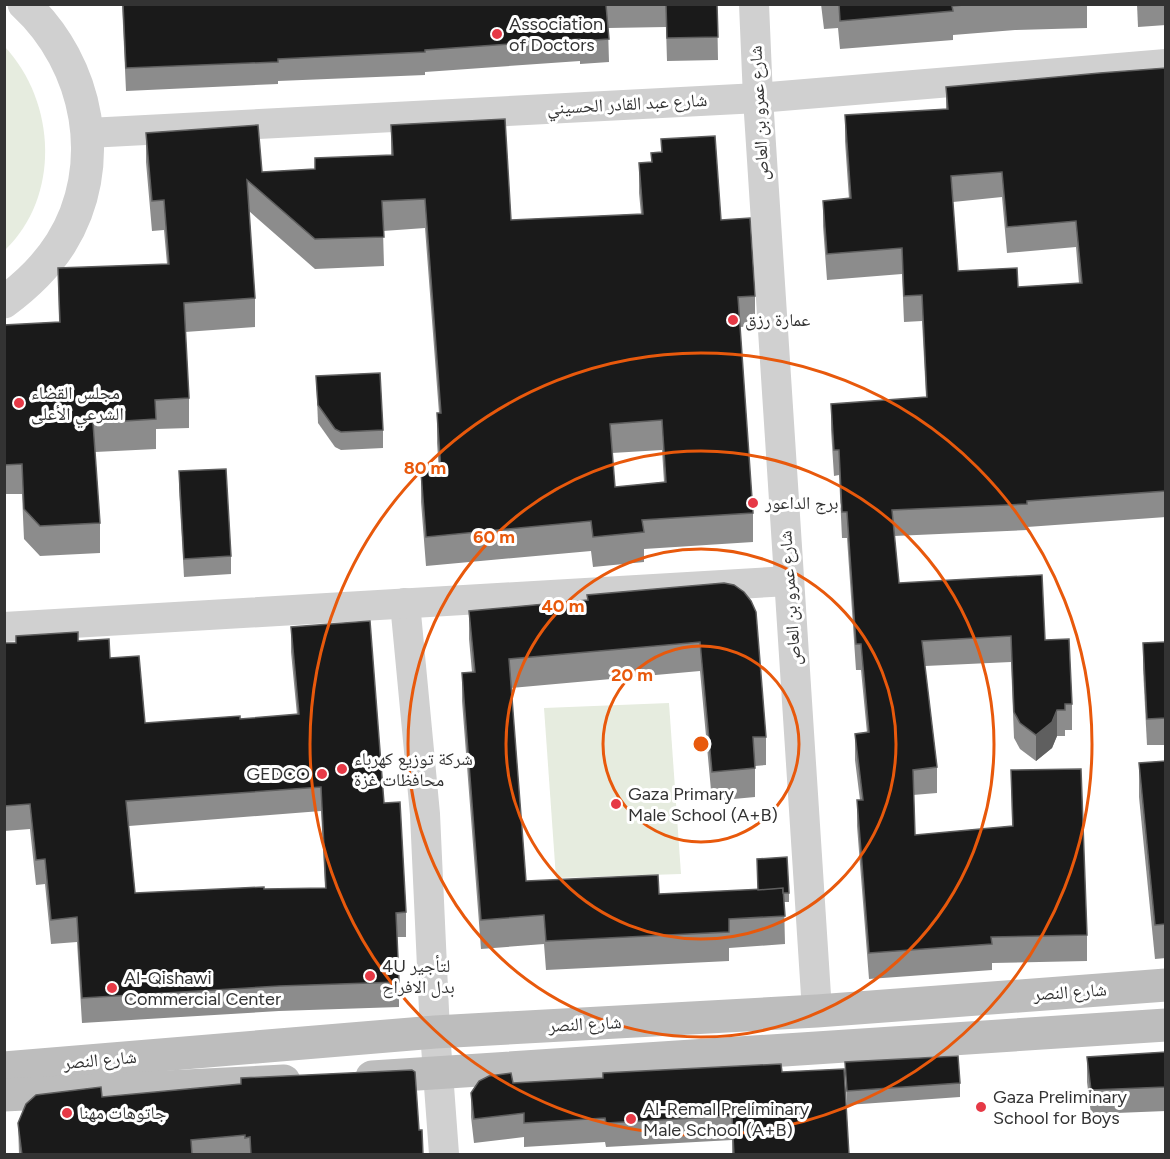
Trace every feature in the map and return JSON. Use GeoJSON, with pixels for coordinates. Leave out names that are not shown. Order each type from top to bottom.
{"type":"FeatureCollection","features":[{"type":"Feature","properties":{"kind":"main road","name":"شارع النصر"},"geometry":{"type":"LineString","coordinates":[[4,1068],[435,1032],[817,1011],[1166,985]]}},
{"type":"Feature","properties":{"kind":"main road"},"geometry":{"type":"LineString","coordinates":[[344,1078],[438,1074],[1166,1024]]}},
{"type":"Feature","properties":{"kind":"main road","name":"شارع النصر"},"geometry":{"type":"LineString","coordinates":[[4,1095],[309,1080]]}},
{"type":"Feature","properties":{"kind":"street"},"geometry":{"type":"LineString","coordinates":[[4,302],[46,265],[62,242],[75,216],[88,161],[88,133],[80,89],[71,68],[48,30],[24,4]]}},
{"type":"Feature","properties":{"kind":"street","name":"شارع عمرو بن العاص"},"geometry":{"type":"LineString","coordinates":[[754,4],[758,98],[817,1011]]}},
{"type":"Feature","properties":{"kind":"street","name":"شارع عبد القادر الحسيني"},"geometry":{"type":"LineString","coordinates":[[88,133],[758,98],[1166,64]]}},
{"type":"Feature","properties":{"kind":"street"},"geometry":{"type":"LineString","coordinates":[[4,627],[789,581]]}},
{"type":"Feature","properties":{"kind":"street"},"geometry":{"type":"LineString","coordinates":[[405,603],[425,814],[435,1032],[444,1155]]}},
{"type":"Feature","properties":{"kind":"shaded area"},"geometry":{"type":"Polygon","coordinates":[[[5,47],[22,69],[34,94],[42,121],[45,149],[43,177],[36,203],[23,228],[5,250],[5,47]]]}},
{"type":"Feature","properties":{"kind":"shaded area"},"geometry":{"type":"Polygon","coordinates":[[[669,703],[681,874],[556,878],[544,708],[669,703]]]}},
{"type":"Feature","properties":{"kind":"building"},"geometry":{"type":"Polygon","coordinates":[[[123,4],[717,4],[718,37],[667,38],[666,5],[606,5],[609,39],[580,41],[580,39],[425,50],[425,52],[278,59],[278,62],[126,68],[123,4]]]}},
{"type":"Feature","properties":{"kind":"building"},"geometry":{"type":"Polygon","coordinates":[[[839,4],[977,4],[952,6],[953,11],[840,21],[839,4]]]}},
{"type":"Feature","properties":{"kind":"building"},"geometry":{"type":"Polygon","coordinates":[[[1166,68],[1166,491],[1027,501],[1027,504],[892,510],[899,583],[1042,575],[1045,640],[1069,639],[1072,704],[1065,704],[1065,710],[1057,710],[1052,722],[1036,735],[1020,723],[1014,712],[1011,636],[922,641],[937,767],[913,770],[915,835],[1013,826],[1011,770],[1081,769],[1087,935],[991,937],[992,944],[869,953],[857,800],[863,800],[855,734],[869,732],[861,644],[856,644],[847,512],[842,512],[839,450],[834,450],[831,404],[927,397],[922,295],[904,296],[902,248],[827,254],[823,201],[851,198],[845,115],[948,109],[946,87],[1166,68]],[[1002,172],[951,176],[958,271],[1017,268],[1018,287],[1082,283],[1076,221],[1007,227],[1002,172]]]}},
{"type":"Feature","properties":{"kind":"building"},"geometry":{"type":"Polygon","coordinates":[[[505,119],[511,220],[643,214],[639,163],[652,162],[651,153],[662,152],[661,139],[715,136],[721,220],[750,218],[755,296],[738,297],[753,513],[642,520],[644,532],[593,537],[591,521],[426,537],[421,472],[441,471],[437,413],[441,413],[425,199],[382,201],[384,237],[315,239],[247,180],[255,298],[184,303],[189,398],[155,400],[156,419],[93,423],[100,523],[40,526],[24,509],[22,464],[4,465],[4,325],[60,322],[58,268],[169,264],[164,200],[152,201],[146,133],[258,125],[262,172],[315,169],[315,158],[393,155],[391,125],[505,119]],[[662,420],[610,424],[615,487],[666,482],[662,420]]]}},
{"type":"Feature","properties":{"kind":"building"},"geometry":{"type":"Polygon","coordinates":[[[380,373],[383,430],[341,432],[335,429],[318,405],[316,376],[380,373]]]}},
{"type":"Feature","properties":{"kind":"building"},"geometry":{"type":"Polygon","coordinates":[[[226,469],[231,556],[184,559],[179,471],[226,469]]]}},
{"type":"Feature","properties":{"kind":"building"},"geometry":{"type":"Polygon","coordinates":[[[724,583],[734,585],[744,592],[756,612],[766,737],[753,737],[755,768],[712,772],[700,642],[509,659],[526,881],[658,875],[659,894],[783,888],[785,916],[729,919],[729,932],[546,941],[544,915],[481,920],[462,673],[475,672],[469,611],[588,600],[587,595],[724,583]]]}},
{"type":"Feature","properties":{"kind":"building"},"geometry":{"type":"Polygon","coordinates":[[[370,621],[384,803],[400,802],[406,912],[396,913],[399,982],[279,986],[82,998],[77,917],[51,920],[45,859],[36,860],[30,804],[4,806],[4,643],[16,643],[16,636],[78,632],[78,641],[109,639],[110,658],[139,656],[145,723],[240,716],[240,719],[299,714],[291,627],[370,621]],[[321,787],[126,801],[135,893],[264,887],[264,889],[326,888],[321,787]]]}},
{"type":"Feature","properties":{"kind":"building"},"geometry":{"type":"Polygon","coordinates":[[[1166,642],[1166,718],[1147,719],[1143,643],[1166,642]]]}},
{"type":"Feature","properties":{"kind":"building"},"geometry":{"type":"Polygon","coordinates":[[[1166,761],[1166,924],[1155,925],[1139,763],[1166,761]]]}},
{"type":"Feature","properties":{"kind":"building"},"geometry":{"type":"Polygon","coordinates":[[[787,857],[789,893],[783,893],[783,888],[758,890],[757,859],[787,857]]]}},
{"type":"Feature","properties":{"kind":"building"},"geometry":{"type":"Polygon","coordinates":[[[1166,1052],[1166,1087],[1091,1090],[1087,1057],[1166,1052]]]}},
{"type":"Feature","properties":{"kind":"building"},"geometry":{"type":"Polygon","coordinates":[[[958,1056],[960,1083],[847,1091],[845,1062],[958,1056]]]}},
{"type":"Feature","properties":{"kind":"building","name":"Al-Remal Preliminary Male School (A+B)"},"geometry":{"type":"Polygon","coordinates":[[[781,1064],[782,1072],[844,1069],[849,1155],[734,1155],[732,1116],[606,1123],[605,1118],[524,1123],[524,1113],[474,1119],[471,1093],[479,1081],[489,1076],[511,1073],[513,1083],[603,1078],[603,1073],[781,1064]]]}},
{"type":"Feature","properties":{"kind":"building"},"geometry":{"type":"Polygon","coordinates":[[[412,1070],[415,1072],[423,1155],[251,1155],[250,1137],[245,1138],[245,1135],[191,1140],[192,1155],[22,1155],[18,1123],[26,1104],[36,1095],[101,1087],[102,1097],[241,1084],[241,1078],[412,1070]]]}},
{"type":"Feature","properties":{"kind":"place","name":"Association of Doctors"},"geometry":{"type":"Point","coordinates":[497,34]}},
{"type":"Feature","properties":{"kind":"place","name":"عمارة رزق"},"geometry":{"type":"Point","coordinates":[733,320]}},
{"type":"Feature","properties":{"kind":"place","name":"مجلس القضاء الشرعي الأعلى"},"geometry":{"type":"Point","coordinates":[19,403]}},
{"type":"Feature","properties":{"kind":"place","name":"برج الداعور"},"geometry":{"type":"Point","coordinates":[753,503]}},
{"type":"Feature","properties":{"kind":"place","name":"شركة توزيع كهرباء محافظات غزة"},"geometry":{"type":"Point","coordinates":[342,769]}},
{"type":"Feature","properties":{"kind":"place","name":"GEDCO"},"geometry":{"type":"Point","coordinates":[322,774]}},
{"type":"Feature","properties":{"kind":"place","name":"Gaza Primary Male School (A+B)"},"geometry":{"type":"Point","coordinates":[616,804]}},
{"type":"Feature","properties":{"kind":"place","name":"4U لتأجير بدل الافراح"},"geometry":{"type":"Point","coordinates":[370,976]}},
{"type":"Feature","properties":{"kind":"place","name":"Al-Qishawi Commercial Center"},"geometry":{"type":"Point","coordinates":[112,988]}},
{"type":"Feature","properties":{"kind":"place","name":"Gaza Preliminary School for Boys"},"geometry":{"type":"Point","coordinates":[981,1107]}},
{"type":"Feature","properties":{"kind":"place","name":"جاتوهات مهنا"},"geometry":{"type":"Point","coordinates":[67,1113]}},
{"type":"Feature","properties":{"kind":"place","name":"Al-Remal Preliminary Male School (A+B)"},"geometry":{"type":"Point","coordinates":[631,1119]}}]}
